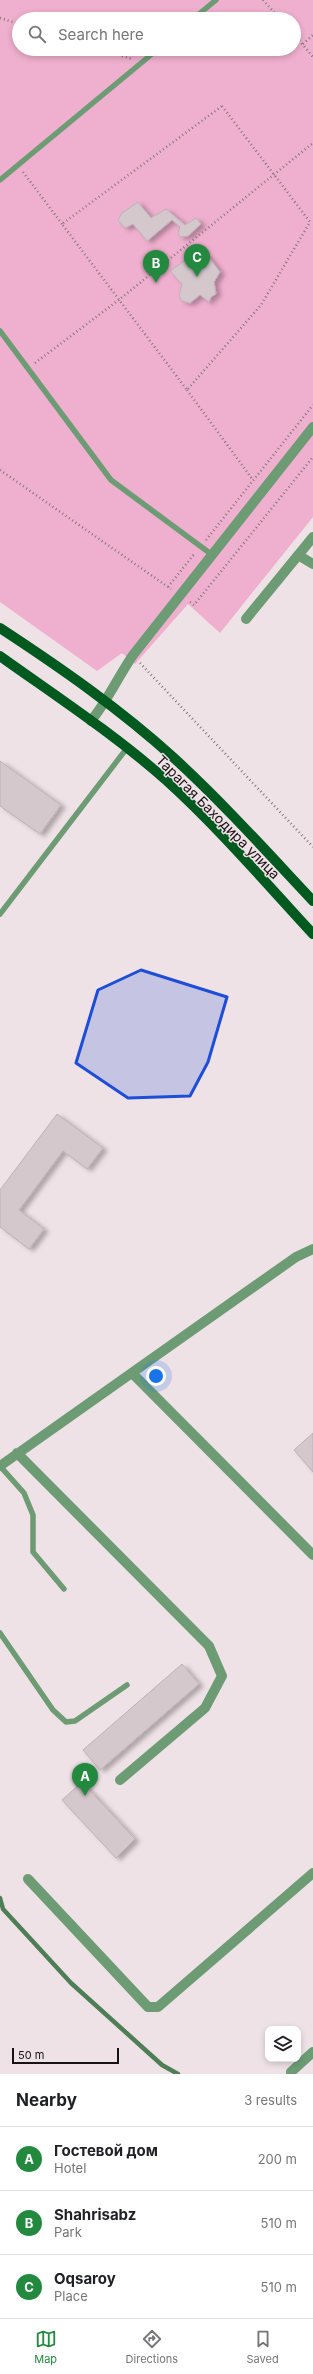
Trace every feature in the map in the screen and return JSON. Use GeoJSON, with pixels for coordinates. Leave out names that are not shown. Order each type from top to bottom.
{"type":"FeatureCollection","features":[{"type":"Feature","properties":{"kind":"main road","name":"Тарагая Баходира улица"},"geometry":{"type":"LineString","coordinates":[[0,628],[107,702],[174,758],[236,819],[313,901]]}},
{"type":"Feature","properties":{"kind":"main road","name":"Тарагая Баходира улица"},"geometry":{"type":"LineString","coordinates":[[0,656],[127,748],[166,781],[218,832],[313,934]]}},
{"type":"Feature","properties":{"kind":"street"},"geometry":{"type":"LineString","coordinates":[[91,721],[107,702],[120,674],[133,655],[211,554],[313,427]]}},
{"type":"Feature","properties":{"kind":"street"},"geometry":{"type":"LineString","coordinates":[[246,619],[313,537]]}},
{"type":"Feature","properties":{"kind":"street"},"geometry":{"type":"LineString","coordinates":[[298,555],[313,564]]}},
{"type":"Feature","properties":{"kind":"street"},"geometry":{"type":"LineString","coordinates":[[1,1462],[17,1453],[296,1257],[313,1249]]}},
{"type":"Feature","properties":{"kind":"street"},"geometry":{"type":"LineString","coordinates":[[132,1373],[313,1555]]}},
{"type":"Feature","properties":{"kind":"street"},"geometry":{"type":"LineString","coordinates":[[17,1453],[209,1646],[222,1676],[205,1708],[120,1780]]}},
{"type":"Feature","properties":{"kind":"street"},"geometry":{"type":"LineString","coordinates":[[28,1879],[148,2007],[158,2007],[313,1873]]}},
{"type":"Feature","properties":{"kind":"street"},"geometry":{"type":"LineString","coordinates":[[291,2072],[313,2052]]}},
{"type":"Feature","properties":{"kind":"lane"},"geometry":{"type":"LineString","coordinates":[[201,12],[216,0]]}},
{"type":"Feature","properties":{"kind":"lane"},"geometry":{"type":"LineString","coordinates":[[0,180],[149,56]]}},
{"type":"Feature","properties":{"kind":"lane"},"geometry":{"type":"LineString","coordinates":[[0,331],[111,480],[211,554]]}},
{"type":"Feature","properties":{"kind":"lane"},"geometry":{"type":"LineString","coordinates":[[0,914],[127,748]]}},
{"type":"Feature","properties":{"kind":"lane"},"geometry":{"type":"LineString","coordinates":[[1,1462],[24,1493],[33,1515],[33,1552],[64,1589]]}},
{"type":"Feature","properties":{"kind":"lane"},"geometry":{"type":"LineString","coordinates":[[0,1633],[53,1710],[66,1722],[75,1721],[127,1685]]}},
{"type":"Feature","properties":{"kind":"path"},"geometry":{"type":"LineString","coordinates":[[263,0],[274,12]]}},
{"type":"Feature","properties":{"kind":"path"},"geometry":{"type":"LineString","coordinates":[[0,18],[12,22]]}},
{"type":"Feature","properties":{"kind":"path"},"geometry":{"type":"LineString","coordinates":[[313,35],[303,44],[313,56]]}},
{"type":"Feature","properties":{"kind":"path"},"geometry":{"type":"LineString","coordinates":[[122,56],[142,62]]}},
{"type":"Feature","properties":{"kind":"path"},"geometry":{"type":"LineString","coordinates":[[62,224],[222,106],[310,222],[261,305],[187,390]]}},
{"type":"Feature","properties":{"kind":"path"},"geometry":{"type":"LineString","coordinates":[[28,368],[120,299],[313,143]]}},
{"type":"Feature","properties":{"kind":"path"},"geometry":{"type":"LineString","coordinates":[[18,166],[120,299],[261,491]]}},
{"type":"Feature","properties":{"kind":"path"},"geometry":{"type":"LineString","coordinates":[[168,587],[313,405]]}},
{"type":"Feature","properties":{"kind":"path"},"geometry":{"type":"LineString","coordinates":[[0,470],[194,606],[313,457]]}},
{"type":"Feature","properties":{"kind":"path"},"geometry":{"type":"LineString","coordinates":[[133,655],[313,848]]}},
{"type":"Feature","properties":{"kind":"highlighted area"},"geometry":{"type":"Polygon","coordinates":[[[141,970],[227,997],[208,1062],[190,1096],[128,1098],[76,1063],[98,990],[141,970]]]}},
{"type":"Feature","properties":{"kind":"shaded area"},"geometry":{"type":"Polygon","coordinates":[[[0,0],[313,0],[313,517],[220,633],[188,604],[135,664],[122,653],[97,671],[0,602],[0,0]]]}},
{"type":"Feature","properties":{"kind":"building"},"geometry":{"type":"Polygon","coordinates":[[[138,202],[151,218],[166,209],[185,225],[196,218],[201,224],[188,236],[180,237],[178,233],[180,227],[172,220],[147,241],[133,224],[125,228],[118,220],[122,213],[138,202]]]}},
{"type":"Feature","properties":{"kind":"building"},"geometry":{"type":"Polygon","coordinates":[[[198,251],[208,256],[220,272],[214,282],[216,294],[211,297],[209,302],[200,295],[190,303],[182,301],[179,296],[182,284],[170,271],[198,251]]]}},
{"type":"Feature","properties":{"kind":"building"},"geometry":{"type":"Polygon","coordinates":[[[0,761],[61,805],[40,834],[0,806],[0,761]]]}},
{"type":"Feature","properties":{"kind":"building"},"geometry":{"type":"Polygon","coordinates":[[[57,1114],[103,1148],[87,1169],[63,1151],[19,1210],[44,1229],[29,1249],[0,1227],[0,1190],[57,1114]]]}},
{"type":"Feature","properties":{"kind":"building"},"geometry":{"type":"Polygon","coordinates":[[[313,1433],[313,1472],[294,1450],[313,1433]]]}},
{"type":"Feature","properties":{"kind":"building"},"geometry":{"type":"Polygon","coordinates":[[[182,1664],[199,1684],[100,1770],[83,1750],[182,1664]]]}},
{"type":"Feature","properties":{"kind":"building"},"geometry":{"type":"Polygon","coordinates":[[[82,1782],[135,1839],[116,1858],[62,1800],[82,1782]]]}},
{"type":"Feature","properties":{"kind":"waterway"},"geometry":{"type":"LineString","coordinates":[[0,1898],[3,1909],[71,1983],[162,2065],[178,2074]]}},
{"type":"Feature","properties":{"kind":"place","name":"Oqsaroy"},"geometry":{"type":"Point","coordinates":[197,277]}},
{"type":"Feature","properties":{"kind":"place","name":"Shahrisabz"},"geometry":{"type":"Point","coordinates":[156,283]}},
{"type":"Feature","properties":{"kind":"place","name":"Гостевой дом"},"geometry":{"type":"Point","coordinates":[85,1796]}}]}
